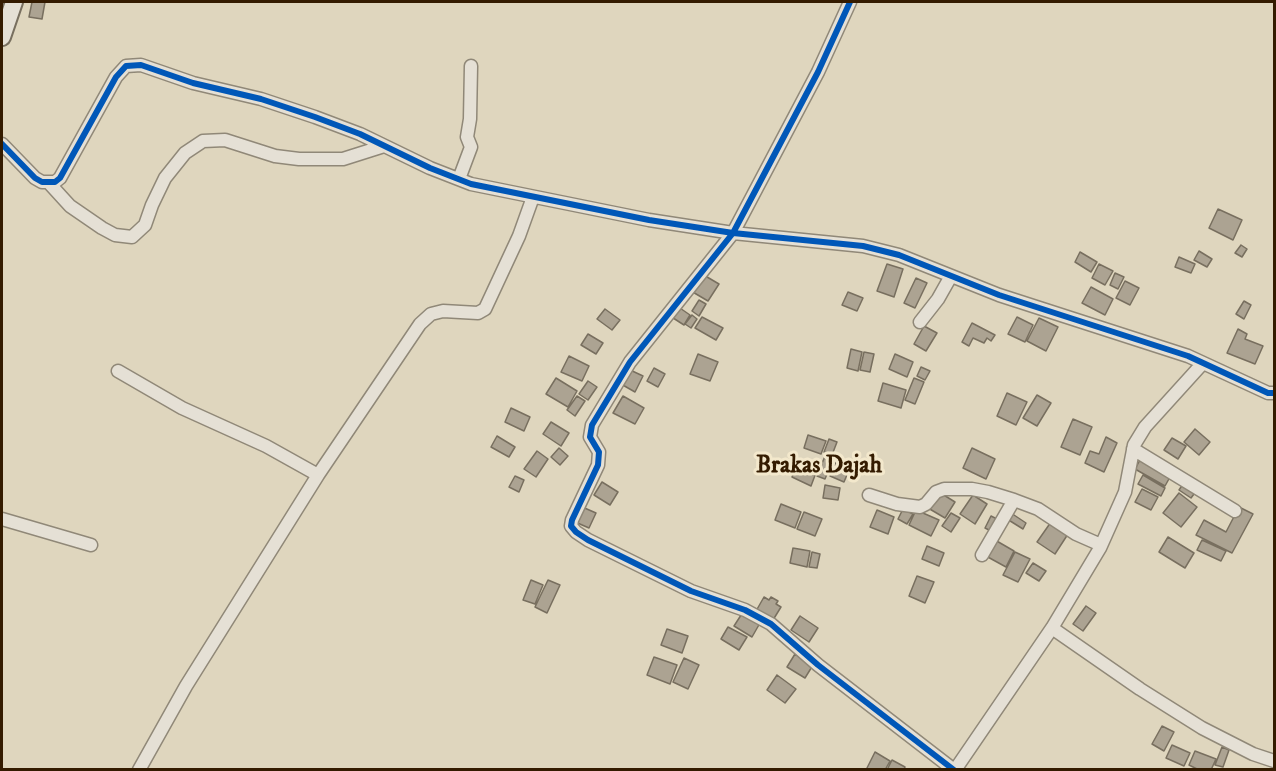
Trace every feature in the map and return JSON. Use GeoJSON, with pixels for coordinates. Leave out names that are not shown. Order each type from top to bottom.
{"type":"FeatureCollection","features":[{"type":"Feature","properties":{"kind":"street"},"geometry":{"type":"LineString","coordinates":[[2,37],[14,2]]}},
{"type":"Feature","properties":{"kind":"street"},"geometry":{"type":"LineString","coordinates":[[850,2],[818,72],[733,233],[630,362],[592,425],[590,436],[599,452],[598,465],[572,520],[572,528],[588,540],[691,591],[745,610],[771,624],[818,666],[954,770],[1052,628],[1101,545],[1125,492],[1133,449],[1145,427],[1203,363]]}},
{"type":"Feature","properties":{"kind":"street"},"geometry":{"type":"LineString","coordinates":[[49,183],[60,178],[116,77],[126,66],[141,65],[194,83],[261,99],[360,134],[430,168],[471,184],[649,220],[733,233],[863,246],[899,255],[999,295],[1188,356],[1268,393],[1275,393]]}},
{"type":"Feature","properties":{"kind":"street"},"geometry":{"type":"LineString","coordinates":[[459,179],[471,147],[467,137],[470,119],[471,66]]}},
{"type":"Feature","properties":{"kind":"street"},"geometry":{"type":"LineString","coordinates":[[2,144],[35,178],[49,183],[70,206],[115,235],[132,237],[146,225],[152,205],[165,178],[185,153],[202,141],[225,140],[275,156],[298,159],[343,159],[384,146]]}},
{"type":"Feature","properties":{"kind":"street"},"geometry":{"type":"LineString","coordinates":[[139,770],[186,687],[318,476],[425,319],[431,314],[443,311],[478,313],[485,309],[519,236],[533,197]]}},
{"type":"Feature","properties":{"kind":"street"},"geometry":{"type":"LineString","coordinates":[[920,322],[938,299],[951,276]]}},
{"type":"Feature","properties":{"kind":"street"},"geometry":{"type":"LineString","coordinates":[[118,372],[182,408],[266,447],[318,476]]}},
{"type":"Feature","properties":{"kind":"street"},"geometry":{"type":"LineString","coordinates":[[1133,449],[1235,511]]}},
{"type":"Feature","properties":{"kind":"street"},"geometry":{"type":"LineString","coordinates":[[869,495],[897,504],[920,507],[926,504],[936,492],[944,489],[972,489],[1038,509],[1076,534],[1101,545]]}},
{"type":"Feature","properties":{"kind":"street"},"geometry":{"type":"LineString","coordinates":[[982,555],[1014,500]]}},
{"type":"Feature","properties":{"kind":"street"},"geometry":{"type":"LineString","coordinates":[[2,519],[91,545]]}},
{"type":"Feature","properties":{"kind":"street"},"geometry":{"type":"LineString","coordinates":[[1052,628],[1140,689],[1202,728],[1253,754],[1275,761]]}},
{"type":"Feature","properties":{"kind":"building"},"geometry":{"type":"Polygon","coordinates":[[[32,2],[45,2],[42,19],[29,17],[32,2]]]}},
{"type":"Feature","properties":{"kind":"building"},"geometry":{"type":"Polygon","coordinates":[[[1218,209],[1242,220],[1233,240],[1209,228],[1218,209]]]}},
{"type":"Feature","properties":{"kind":"building"},"geometry":{"type":"Polygon","coordinates":[[[1241,245],[1247,249],[1242,257],[1235,253],[1241,245]]]}},
{"type":"Feature","properties":{"kind":"building"},"geometry":{"type":"Polygon","coordinates":[[[1199,251],[1212,259],[1207,267],[1194,260],[1199,251]]]}},
{"type":"Feature","properties":{"kind":"building"},"geometry":{"type":"Polygon","coordinates":[[[1080,252],[1097,262],[1091,272],[1075,262],[1080,252]]]}},
{"type":"Feature","properties":{"kind":"building"},"geometry":{"type":"Polygon","coordinates":[[[1179,257],[1195,264],[1191,273],[1175,267],[1179,257]]]}},
{"type":"Feature","properties":{"kind":"building"},"geometry":{"type":"Polygon","coordinates":[[[887,264],[903,269],[894,297],[877,291],[887,264]]]}},
{"type":"Feature","properties":{"kind":"building"},"geometry":{"type":"Polygon","coordinates":[[[1099,264],[1113,271],[1105,285],[1092,278],[1099,264]]]}},
{"type":"Feature","properties":{"kind":"building"},"geometry":{"type":"Polygon","coordinates":[[[1115,273],[1124,277],[1118,289],[1110,285],[1115,273]]]}},
{"type":"Feature","properties":{"kind":"building"},"geometry":{"type":"Polygon","coordinates":[[[702,274],[719,284],[708,301],[691,291],[702,274]]]}},
{"type":"Feature","properties":{"kind":"building"},"geometry":{"type":"Polygon","coordinates":[[[916,278],[927,283],[915,308],[904,303],[916,278]]]}},
{"type":"Feature","properties":{"kind":"building"},"geometry":{"type":"Polygon","coordinates":[[[1125,281],[1139,288],[1130,305],[1116,298],[1125,281]]]}},
{"type":"Feature","properties":{"kind":"building"},"geometry":{"type":"Polygon","coordinates":[[[1091,287],[1113,299],[1105,315],[1082,303],[1091,287]]]}},
{"type":"Feature","properties":{"kind":"building"},"geometry":{"type":"Polygon","coordinates":[[[848,292],[863,298],[857,311],[842,305],[848,292]]]}},
{"type":"Feature","properties":{"kind":"building"},"geometry":{"type":"Polygon","coordinates":[[[699,300],[706,304],[699,316],[692,311],[699,300]]]}},
{"type":"Feature","properties":{"kind":"building"},"geometry":{"type":"Polygon","coordinates":[[[1244,301],[1251,305],[1244,319],[1236,314],[1244,301]]]}},
{"type":"Feature","properties":{"kind":"building"},"geometry":{"type":"Polygon","coordinates":[[[677,306],[690,315],[684,325],[670,316],[677,306]]]}},
{"type":"Feature","properties":{"kind":"building"},"geometry":{"type":"Polygon","coordinates":[[[605,309],[620,320],[612,330],[597,319],[605,309]]]}},
{"type":"Feature","properties":{"kind":"building"},"geometry":{"type":"Polygon","coordinates":[[[692,315],[697,319],[691,328],[685,324],[692,315]]]}},
{"type":"Feature","properties":{"kind":"building"},"geometry":{"type":"Polygon","coordinates":[[[702,317],[723,328],[716,340],[695,328],[702,317]]]}},
{"type":"Feature","properties":{"kind":"building"},"geometry":{"type":"Polygon","coordinates":[[[1017,317],[1033,325],[1025,342],[1008,334],[1017,317]]]}},
{"type":"Feature","properties":{"kind":"building"},"geometry":{"type":"Polygon","coordinates":[[[1039,318],[1058,327],[1046,351],[1027,341],[1039,318]]]}},
{"type":"Feature","properties":{"kind":"building"},"geometry":{"type":"Polygon","coordinates":[[[972,323],[995,335],[991,341],[987,338],[984,343],[973,338],[969,346],[962,342],[972,323]]]}},
{"type":"Feature","properties":{"kind":"building"},"geometry":{"type":"Polygon","coordinates":[[[924,326],[937,333],[926,351],[914,344],[924,326]]]}},
{"type":"Feature","properties":{"kind":"building"},"geometry":{"type":"Polygon","coordinates":[[[1238,329],[1247,334],[1245,339],[1263,346],[1255,364],[1227,353],[1238,329]]]}},
{"type":"Feature","properties":{"kind":"building"},"geometry":{"type":"Polygon","coordinates":[[[588,334],[603,343],[596,354],[581,345],[588,334]]]}},
{"type":"Feature","properties":{"kind":"building"},"geometry":{"type":"Polygon","coordinates":[[[851,349],[862,352],[858,371],[847,368],[851,349]]]}},
{"type":"Feature","properties":{"kind":"building"},"geometry":{"type":"Polygon","coordinates":[[[864,352],[874,354],[870,372],[860,370],[864,352]]]}},
{"type":"Feature","properties":{"kind":"building"},"geometry":{"type":"Polygon","coordinates":[[[698,354],[718,362],[710,381],[690,374],[698,354]]]}},
{"type":"Feature","properties":{"kind":"building"},"geometry":{"type":"Polygon","coordinates":[[[895,354],[913,362],[907,377],[889,369],[895,354]]]}},
{"type":"Feature","properties":{"kind":"building"},"geometry":{"type":"Polygon","coordinates":[[[569,356],[589,366],[582,381],[561,372],[569,356]]]}},
{"type":"Feature","properties":{"kind":"building"},"geometry":{"type":"Polygon","coordinates":[[[921,367],[930,371],[925,380],[917,376],[921,367]]]}},
{"type":"Feature","properties":{"kind":"building"},"geometry":{"type":"Polygon","coordinates":[[[654,368],[665,374],[658,387],[647,381],[654,368]]]}},
{"type":"Feature","properties":{"kind":"building"},"geometry":{"type":"Polygon","coordinates":[[[628,369],[643,376],[635,392],[621,384],[628,369]]]}},
{"type":"Feature","properties":{"kind":"building"},"geometry":{"type":"Polygon","coordinates":[[[556,378],[577,391],[568,407],[546,394],[556,378]]]}},
{"type":"Feature","properties":{"kind":"building"},"geometry":{"type":"Polygon","coordinates":[[[914,378],[924,382],[915,404],[905,400],[914,378]]]}},
{"type":"Feature","properties":{"kind":"building"},"geometry":{"type":"Polygon","coordinates":[[[588,381],[597,387],[588,400],[579,394],[588,381]]]}},
{"type":"Feature","properties":{"kind":"building"},"geometry":{"type":"Polygon","coordinates":[[[883,383],[906,390],[901,408],[878,401],[883,383]]]}},
{"type":"Feature","properties":{"kind":"building"},"geometry":{"type":"Polygon","coordinates":[[[1007,393],[1027,402],[1016,425],[997,416],[1007,393]]]}},
{"type":"Feature","properties":{"kind":"building"},"geometry":{"type":"Polygon","coordinates":[[[1037,395],[1051,403],[1037,426],[1023,418],[1037,395]]]}},
{"type":"Feature","properties":{"kind":"building"},"geometry":{"type":"Polygon","coordinates":[[[577,396],[585,401],[575,416],[567,410],[577,396]]]}},
{"type":"Feature","properties":{"kind":"building"},"geometry":{"type":"Polygon","coordinates":[[[623,396],[644,408],[635,424],[613,413],[623,396]]]}},
{"type":"Feature","properties":{"kind":"building"},"geometry":{"type":"Polygon","coordinates":[[[511,408],[530,417],[524,431],[505,422],[511,408]]]}},
{"type":"Feature","properties":{"kind":"building"},"geometry":{"type":"Polygon","coordinates":[[[1073,419],[1092,427],[1080,455],[1061,447],[1073,419]]]}},
{"type":"Feature","properties":{"kind":"building"},"geometry":{"type":"Polygon","coordinates":[[[551,422],[569,433],[561,446],[543,434],[551,422]]]}},
{"type":"Feature","properties":{"kind":"building"},"geometry":{"type":"Polygon","coordinates":[[[1195,429],[1210,442],[1199,455],[1184,442],[1195,429]]]}},
{"type":"Feature","properties":{"kind":"building"},"geometry":{"type":"Polygon","coordinates":[[[808,435],[826,441],[821,454],[804,448],[808,435]]]}},
{"type":"Feature","properties":{"kind":"building"},"geometry":{"type":"Polygon","coordinates":[[[497,436],[515,447],[509,457],[491,447],[497,436]]]}},
{"type":"Feature","properties":{"kind":"building"},"geometry":{"type":"Polygon","coordinates":[[[1106,437],[1117,443],[1104,472],[1085,463],[1090,451],[1099,454],[1106,437]]]}},
{"type":"Feature","properties":{"kind":"building"},"geometry":{"type":"Polygon","coordinates":[[[1172,438],[1186,446],[1178,459],[1164,450],[1172,438]]]}},
{"type":"Feature","properties":{"kind":"building"},"geometry":{"type":"Polygon","coordinates":[[[829,439],[837,442],[832,455],[824,452],[829,439]]]}},
{"type":"Feature","properties":{"kind":"building"},"geometry":{"type":"Polygon","coordinates":[[[559,448],[568,456],[560,465],[551,457],[559,448]]]}},
{"type":"Feature","properties":{"kind":"building"},"geometry":{"type":"Polygon","coordinates":[[[972,448],[995,459],[986,479],[963,468],[972,448]]]}},
{"type":"Feature","properties":{"kind":"building"},"geometry":{"type":"Polygon","coordinates":[[[537,451],[548,459],[536,477],[524,469],[537,451]]]}},
{"type":"Feature","properties":{"kind":"building"},"geometry":{"type":"Polygon","coordinates":[[[825,456],[833,459],[825,479],[817,476],[825,456]]]}},
{"type":"Feature","properties":{"kind":"building"},"geometry":{"type":"Polygon","coordinates":[[[1140,460],[1170,477],[1165,486],[1135,469],[1140,460]]]}},
{"type":"Feature","properties":{"kind":"building"},"geometry":{"type":"Polygon","coordinates":[[[798,462],[817,470],[811,486],[792,477],[798,462]]]}},
{"type":"Feature","properties":{"kind":"building"},"geometry":{"type":"Polygon","coordinates":[[[835,463],[849,470],[844,482],[830,476],[835,463]]]}},
{"type":"Feature","properties":{"kind":"building"},"geometry":{"type":"Polygon","coordinates":[[[1143,475],[1165,488],[1161,496],[1138,484],[1143,475]]]}},
{"type":"Feature","properties":{"kind":"building"},"geometry":{"type":"Polygon","coordinates":[[[515,476],[524,480],[519,492],[509,487],[515,476]]]}},
{"type":"Feature","properties":{"kind":"building"},"geometry":{"type":"Polygon","coordinates":[[[1185,481],[1197,490],[1191,498],[1179,490],[1185,481]]]}},
{"type":"Feature","properties":{"kind":"building"},"geometry":{"type":"Polygon","coordinates":[[[602,482],[618,492],[610,505],[594,495],[602,482]]]}},
{"type":"Feature","properties":{"kind":"building"},"geometry":{"type":"Polygon","coordinates":[[[825,485],[840,488],[838,500],[823,498],[825,485]]]}},
{"type":"Feature","properties":{"kind":"building"},"geometry":{"type":"Polygon","coordinates":[[[1142,489],[1158,497],[1151,510],[1135,502],[1142,489]]]}},
{"type":"Feature","properties":{"kind":"building"},"geometry":{"type":"Polygon","coordinates":[[[939,492],[955,502],[945,518],[928,508],[939,492]]]}},
{"type":"Feature","properties":{"kind":"building"},"geometry":{"type":"Polygon","coordinates":[[[1179,493],[1197,507],[1181,527],[1163,513],[1179,493]]]}},
{"type":"Feature","properties":{"kind":"building"},"geometry":{"type":"Polygon","coordinates":[[[973,495],[987,504],[975,524],[960,514],[973,495]]]}},
{"type":"Feature","properties":{"kind":"building"},"geometry":{"type":"Polygon","coordinates":[[[781,504],[801,512],[795,528],[775,520],[781,504]]]}},
{"type":"Feature","properties":{"kind":"building"},"geometry":{"type":"Polygon","coordinates":[[[580,506],[596,513],[589,528],[573,521],[580,506]]]}},
{"type":"Feature","properties":{"kind":"building"},"geometry":{"type":"Polygon","coordinates":[[[1239,507],[1253,514],[1232,553],[1196,535],[1204,520],[1226,532],[1239,507]]]}},
{"type":"Feature","properties":{"kind":"building"},"geometry":{"type":"Polygon","coordinates":[[[903,509],[913,514],[907,524],[898,519],[903,509]]]}},
{"type":"Feature","properties":{"kind":"building"},"geometry":{"type":"Polygon","coordinates":[[[877,510],[894,517],[888,534],[870,527],[877,510]]]}},
{"type":"Feature","properties":{"kind":"building"},"geometry":{"type":"Polygon","coordinates":[[[916,510],[939,520],[931,536],[909,525],[916,510]]]}},
{"type":"Feature","properties":{"kind":"building"},"geometry":{"type":"Polygon","coordinates":[[[804,512],[822,519],[815,536],[797,529],[804,512]]]}},
{"type":"Feature","properties":{"kind":"building"},"geometry":{"type":"Polygon","coordinates":[[[951,513],[960,518],[951,532],[942,526],[951,513]]]}},
{"type":"Feature","properties":{"kind":"building"},"geometry":{"type":"Polygon","coordinates":[[[1011,513],[1026,523],[1023,529],[1007,519],[1011,513]]]}},
{"type":"Feature","properties":{"kind":"building"},"geometry":{"type":"Polygon","coordinates":[[[991,516],[1001,521],[995,533],[985,528],[991,516]]]}},
{"type":"Feature","properties":{"kind":"building"},"geometry":{"type":"Polygon","coordinates":[[[1051,522],[1068,534],[1055,554],[1037,542],[1051,522]]]}},
{"type":"Feature","properties":{"kind":"building"},"geometry":{"type":"Polygon","coordinates":[[[1168,537],[1194,553],[1185,568],[1159,552],[1168,537]]]}},
{"type":"Feature","properties":{"kind":"building"},"geometry":{"type":"Polygon","coordinates":[[[995,540],[1014,551],[1006,567],[986,556],[995,540]]]}},
{"type":"Feature","properties":{"kind":"building"},"geometry":{"type":"Polygon","coordinates":[[[1202,540],[1226,551],[1221,561],[1197,550],[1202,540]]]}},
{"type":"Feature","properties":{"kind":"building"},"geometry":{"type":"Polygon","coordinates":[[[927,546],[944,553],[939,566],[922,559],[927,546]]]}},
{"type":"Feature","properties":{"kind":"building"},"geometry":{"type":"Polygon","coordinates":[[[793,548],[810,551],[807,567],[790,563],[793,548]]]}},
{"type":"Feature","properties":{"kind":"building"},"geometry":{"type":"Polygon","coordinates":[[[812,552],[820,554],[817,568],[809,567],[812,552]]]}},
{"type":"Feature","properties":{"kind":"building"},"geometry":{"type":"Polygon","coordinates":[[[1015,552],[1030,559],[1018,582],[1003,575],[1015,552]]]}},
{"type":"Feature","properties":{"kind":"building"},"geometry":{"type":"Polygon","coordinates":[[[1033,563],[1046,571],[1039,581],[1026,573],[1033,563]]]}},
{"type":"Feature","properties":{"kind":"building"},"geometry":{"type":"Polygon","coordinates":[[[917,576],[934,582],[925,603],[909,596],[917,576]]]}},
{"type":"Feature","properties":{"kind":"building"},"geometry":{"type":"Polygon","coordinates":[[[531,580],[543,585],[535,604],[523,600],[531,580]]]}},
{"type":"Feature","properties":{"kind":"building"},"geometry":{"type":"Polygon","coordinates":[[[548,580],[560,585],[547,613],[535,607],[548,580]]]}},
{"type":"Feature","properties":{"kind":"building"},"geometry":{"type":"Polygon","coordinates":[[[764,597],[769,600],[771,597],[778,601],[776,604],[781,607],[773,620],[756,611],[764,597]]]}},
{"type":"Feature","properties":{"kind":"building"},"geometry":{"type":"Polygon","coordinates":[[[1086,606],[1096,613],[1083,631],[1073,624],[1086,606]]]}},
{"type":"Feature","properties":{"kind":"building"},"geometry":{"type":"Polygon","coordinates":[[[743,612],[760,623],[752,637],[734,626],[743,612]]]}},
{"type":"Feature","properties":{"kind":"building"},"geometry":{"type":"Polygon","coordinates":[[[800,616],[818,628],[809,642],[791,630],[800,616]]]}},
{"type":"Feature","properties":{"kind":"building"},"geometry":{"type":"Polygon","coordinates":[[[728,627],[747,637],[739,650],[721,639],[728,627]]]}},
{"type":"Feature","properties":{"kind":"building"},"geometry":{"type":"Polygon","coordinates":[[[667,629],[688,636],[682,653],[661,645],[667,629]]]}},
{"type":"Feature","properties":{"kind":"building"},"geometry":{"type":"Polygon","coordinates":[[[795,654],[813,665],[805,678],[787,667],[795,654]]]}},
{"type":"Feature","properties":{"kind":"building"},"geometry":{"type":"Polygon","coordinates":[[[654,657],[677,665],[670,684],[647,675],[654,657]]]}},
{"type":"Feature","properties":{"kind":"building"},"geometry":{"type":"Polygon","coordinates":[[[684,658],[699,665],[688,689],[673,682],[684,658]]]}},
{"type":"Feature","properties":{"kind":"building"},"geometry":{"type":"Polygon","coordinates":[[[777,675],[796,689],[785,703],[767,690],[777,675]]]}},
{"type":"Feature","properties":{"kind":"building"},"geometry":{"type":"Polygon","coordinates":[[[1162,726],[1174,732],[1164,751],[1152,744],[1162,726]]]}},
{"type":"Feature","properties":{"kind":"building"},"geometry":{"type":"Polygon","coordinates":[[[1172,745],[1190,753],[1184,766],[1166,758],[1172,745]]]}},
{"type":"Feature","properties":{"kind":"building"},"geometry":{"type":"Polygon","coordinates":[[[1222,747],[1229,750],[1223,767],[1215,765],[1222,747]]]}},
{"type":"Feature","properties":{"kind":"building"},"geometry":{"type":"Polygon","coordinates":[[[1195,751],[1216,759],[1211,770],[1199,770],[1189,765],[1195,751]]]}},
{"type":"Feature","properties":{"kind":"building"},"geometry":{"type":"Polygon","coordinates":[[[875,752],[890,761],[885,770],[866,770],[875,752]]]}},
{"type":"Feature","properties":{"kind":"building"},"geometry":{"type":"Polygon","coordinates":[[[892,760],[905,767],[904,770],[887,770],[892,760]]]}},
{"type":"Feature","properties":{"kind":"cycle path"},"geometry":{"type":"LineString","coordinates":[[850,2],[818,72],[733,233],[630,362],[592,425],[590,437],[599,452],[598,465],[571,526],[588,540],[691,591],[745,610],[771,624],[818,665],[954,770]]}},
{"type":"Feature","properties":{"kind":"cycle path"},"geometry":{"type":"LineString","coordinates":[[2,144],[35,178],[42,182],[55,182],[60,178],[116,77],[126,66],[141,65],[193,83],[261,99],[315,117],[360,134],[430,168],[471,184],[649,220],[733,233],[863,246],[899,255],[999,295],[1188,356],[1268,393],[1274,393]]}},
{"type":"Feature","properties":{"kind":"district","name":"Brakas Dajah"},"geometry":{"type":"Point","coordinates":[819,467]}}]}
